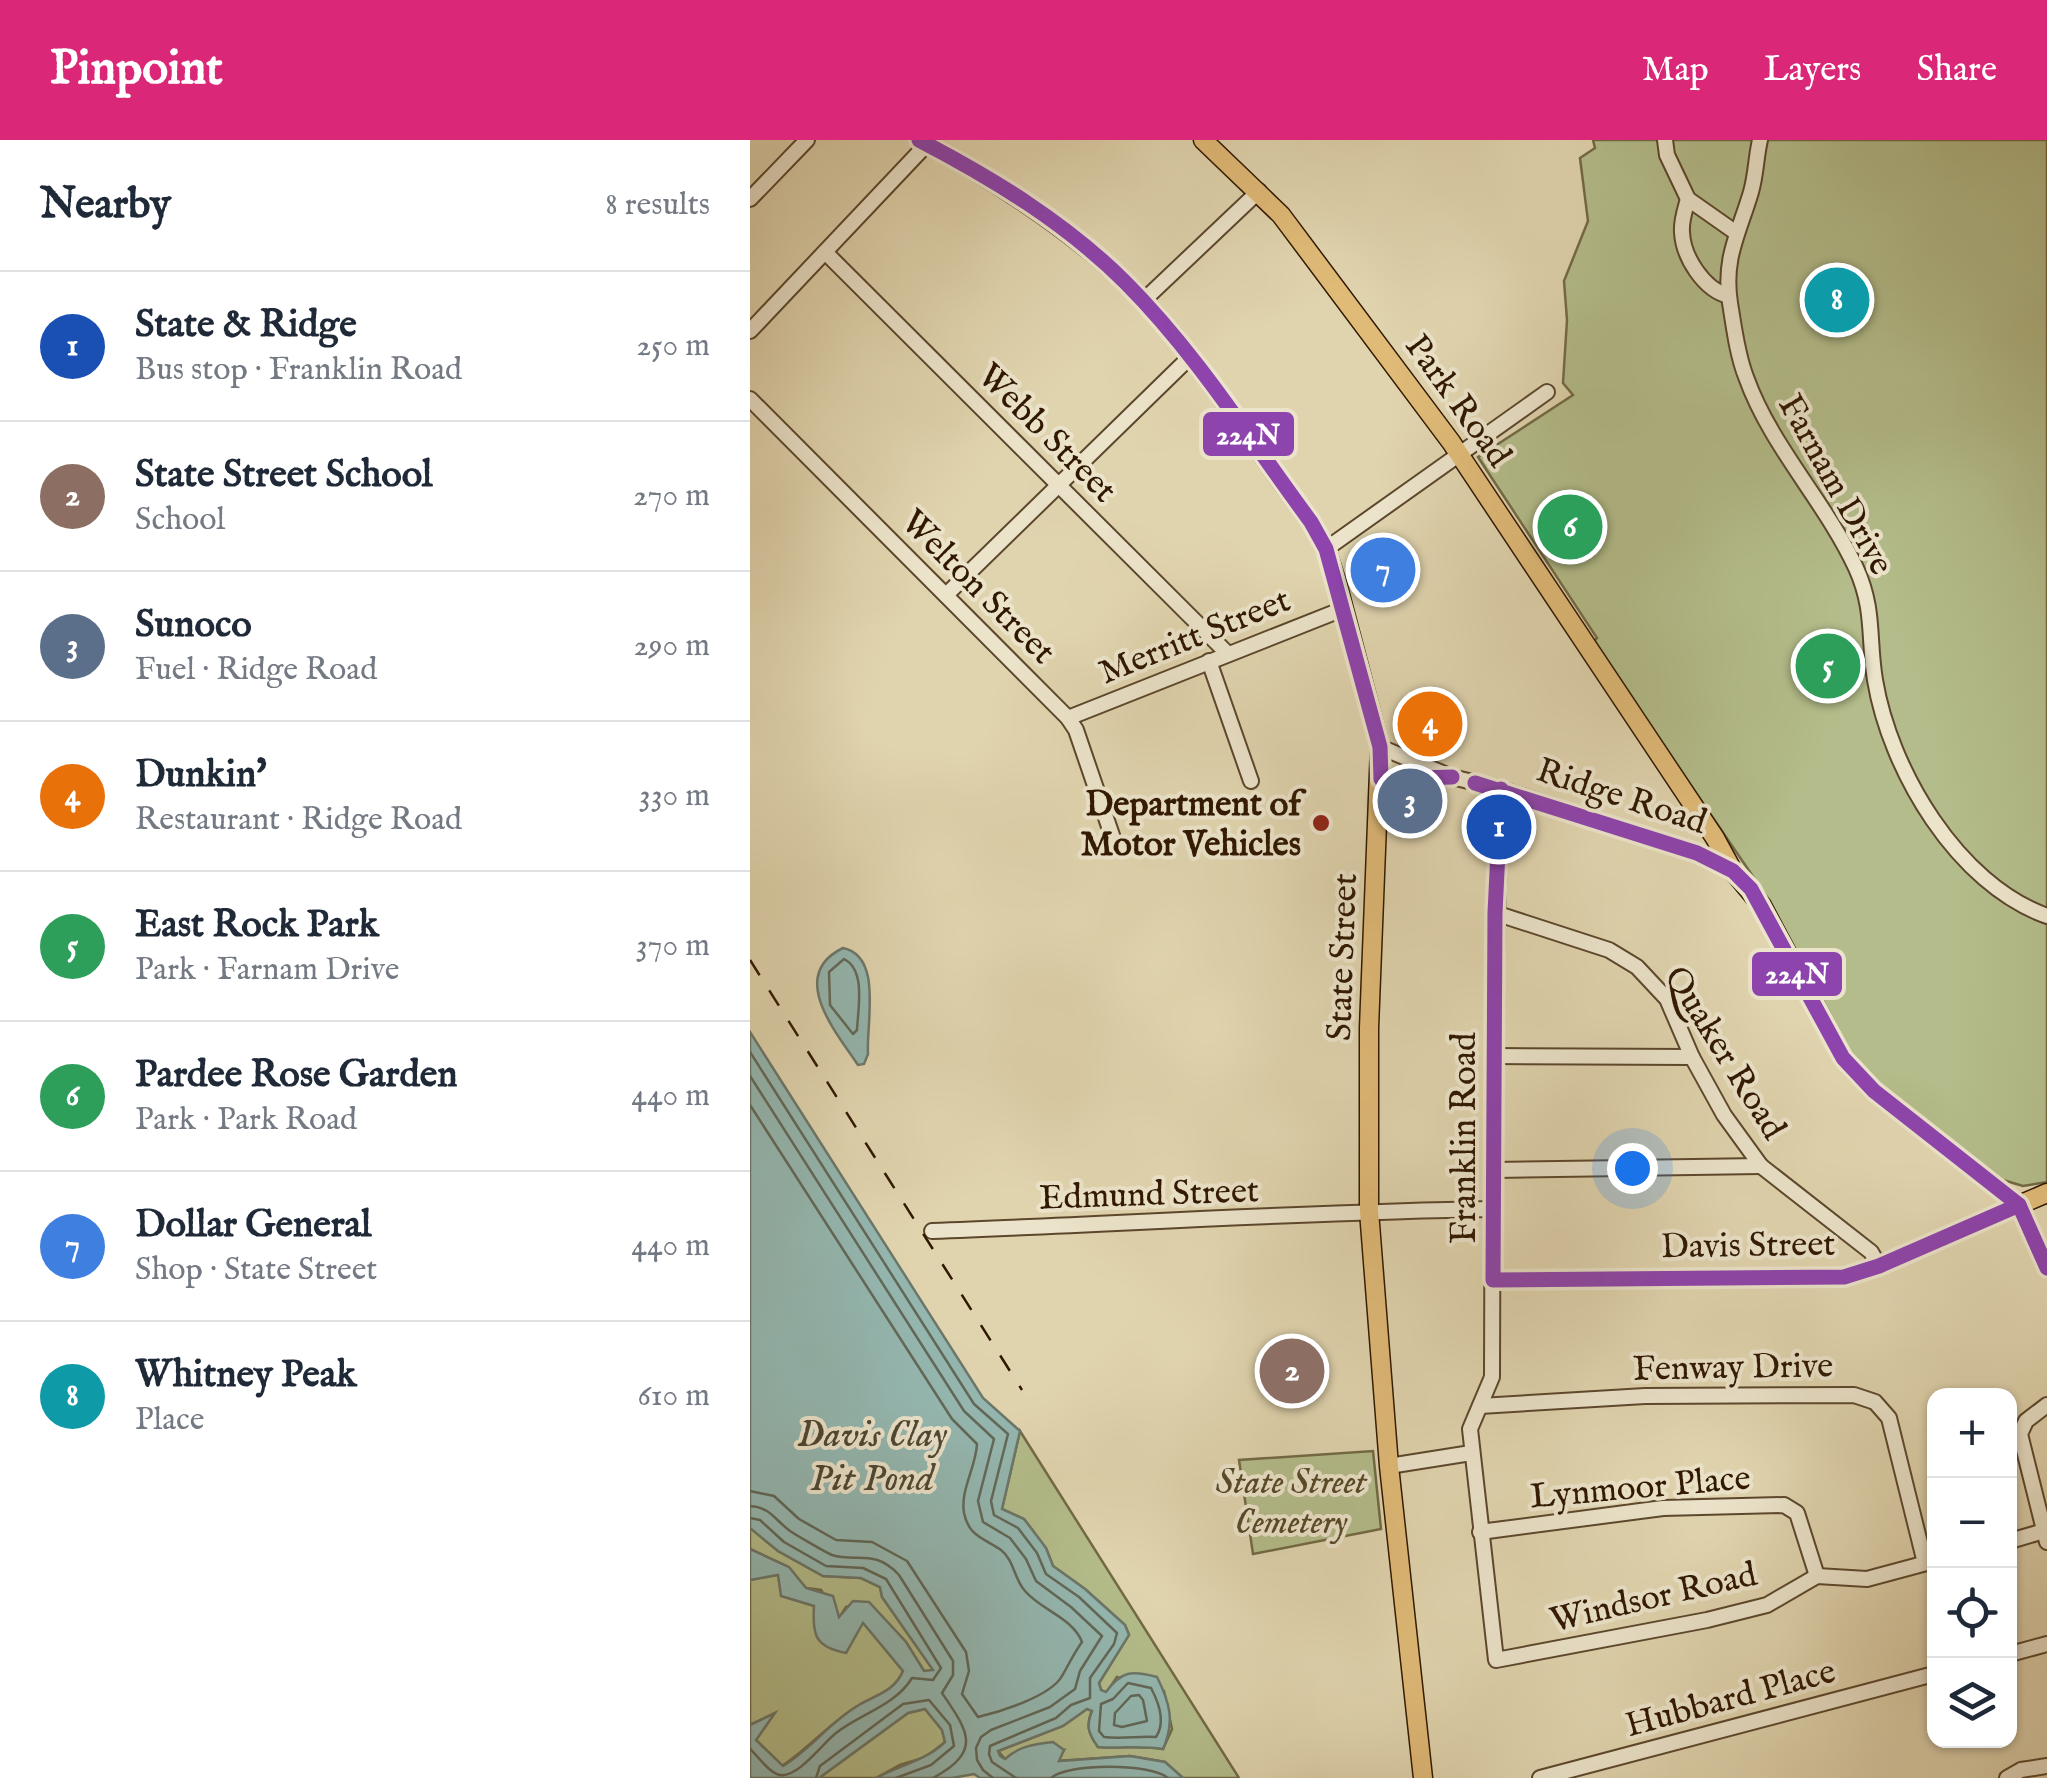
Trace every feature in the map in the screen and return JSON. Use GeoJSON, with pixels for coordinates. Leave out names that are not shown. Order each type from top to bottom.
{"type":"FeatureCollection","features":[{"type":"Feature","properties":{"kind":"main road","name":"Park Road"},"geometry":{"type":"LineString","coordinates":[[1203,140],[1259,191],[1299,238],[1459,453],[1715,838],[1733,871]]}},
{"type":"Feature","properties":{"kind":"main road","name":"State Street"},"geometry":{"type":"LineString","coordinates":[[923,142],[1062,230],[1121,278],[1190,357],[1311,522],[1326,549],[1380,746],[1369,1028],[1368,1211],[1389,1466],[1423,1778]]}},
{"type":"Feature","properties":{"kind":"main road","name":"Ridge Road"},"geometry":{"type":"LineString","coordinates":[[1733,871],[1762,906],[1824,1029],[1852,1070],[2019,1205],[2047,1268]]}},
{"type":"Feature","properties":{"kind":"main road","name":"Davis Street"},"geometry":{"type":"LineString","coordinates":[[2019,1205],[2047,1193]]}},
{"type":"Feature","properties":{"kind":"street"},"geometry":{"type":"LineString","coordinates":[[750,200],[807,140]]}},
{"type":"Feature","properties":{"kind":"street"},"geometry":{"type":"LineString","coordinates":[[1665,140],[1667,155],[1688,199],[1735,232]]}},
{"type":"Feature","properties":{"kind":"street","name":"Farnam Drive"},"geometry":{"type":"LineString","coordinates":[[1760,140],[1751,192],[1729,259],[1729,296],[1742,365],[1778,442],[1834,527],[1861,580],[1871,618],[1878,694],[1911,781],[1955,848],[1982,879],[2010,899],[2047,916]]}},
{"type":"Feature","properties":{"kind":"street"},"geometry":{"type":"LineString","coordinates":[[750,331],[923,142]]}},
{"type":"Feature","properties":{"kind":"street"},"geometry":{"type":"LineString","coordinates":[[1143,302],[1259,191]]}},
{"type":"Feature","properties":{"kind":"street"},"geometry":{"type":"LineString","coordinates":[[1688,199],[1682,226],[1688,256],[1709,286],[1729,296]]}},
{"type":"Feature","properties":{"kind":"street","name":"Webb Street"},"geometry":{"type":"LineString","coordinates":[[826,252],[1228,654]]}},
{"type":"Feature","properties":{"kind":"street"},"geometry":{"type":"LineString","coordinates":[[946,595],[1190,357]]}},
{"type":"Feature","properties":{"kind":"street"},"geometry":{"type":"LineString","coordinates":[[1326,549],[1546,392]]}},
{"type":"Feature","properties":{"kind":"street","name":"Welton Street"},"geometry":{"type":"LineString","coordinates":[[750,399],[1068,718],[1076,730],[1116,847]]}},
{"type":"Feature","properties":{"kind":"street","name":"Merritt Street"},"geometry":{"type":"LineString","coordinates":[[1068,718],[1343,609]]}},
{"type":"Feature","properties":{"kind":"street"},"geometry":{"type":"LineString","coordinates":[[1209,662],[1251,781]]}},
{"type":"Feature","properties":{"kind":"street","name":"Ridge Road"},"geometry":{"type":"LineString","coordinates":[[1380,746],[1452,777],[1501,789],[1697,854],[1733,871]]}},
{"type":"Feature","properties":{"kind":"street","name":"Ridge Road"},"geometry":{"type":"LineString","coordinates":[[1381,780],[1452,777]]}},
{"type":"Feature","properties":{"kind":"street","name":"Franklin Road"},"geometry":{"type":"LineString","coordinates":[[1496,1660],[1471,1453],[1471,1420],[1492,1377],[1495,913],[1501,789]]}},
{"type":"Feature","properties":{"kind":"street","name":"Quaker Road"},"geometry":{"type":"LineString","coordinates":[[1495,913],[1609,950],[1637,967],[1667,999],[1692,1057],[1724,1115],[1761,1166],[1871,1252],[1879,1266]]}},
{"type":"Feature","properties":{"kind":"street"},"geometry":{"type":"LineString","coordinates":[[1493,1056],[1692,1057]]}},
{"type":"Feature","properties":{"kind":"street"},"geometry":{"type":"LineString","coordinates":[[1494,1170],[1761,1166]]}},
{"type":"Feature","properties":{"kind":"street","name":"Davis Street"},"geometry":{"type":"LineString","coordinates":[[1493,1280],[1818,1278],[1859,1274],[2019,1205]]}},
{"type":"Feature","properties":{"kind":"street","name":"Edmund Street"},"geometry":{"type":"LineString","coordinates":[[932,1232],[1368,1211],[1492,1209]]}},
{"type":"Feature","properties":{"kind":"street","name":"Fenway Drive"},"geometry":{"type":"LineString","coordinates":[[1480,1406],[1644,1396],[1854,1394],[1875,1402],[1889,1418],[1927,1551]]}},
{"type":"Feature","properties":{"kind":"street"},"geometry":{"type":"LineString","coordinates":[[2017,1539],[2046,1536],[2020,1434],[2026,1421],[2047,1405]]}},
{"type":"Feature","properties":{"kind":"street"},"geometry":{"type":"LineString","coordinates":[[1389,1466],[1471,1453]]}},
{"type":"Feature","properties":{"kind":"street","name":"Lynmoor Place"},"geometry":{"type":"LineString","coordinates":[[1480,1532],[1663,1508],[1784,1505],[1797,1513],[1818,1576]]}},
{"type":"Feature","properties":{"kind":"street"},"geometry":{"type":"LineString","coordinates":[[1818,1576],[1866,1579],[1927,1563]]}},
{"type":"Feature","properties":{"kind":"street","name":"Windsor Road"},"geometry":{"type":"LineString","coordinates":[[1496,1660],[1767,1605],[1818,1576]]}},
{"type":"Feature","properties":{"kind":"street"},"geometry":{"type":"LineString","coordinates":[[2017,1652],[2047,1644]]}},
{"type":"Feature","properties":{"kind":"street","name":"Hubbard Place"},"geometry":{"type":"LineString","coordinates":[[1540,1778],[1927,1676]]}},
{"type":"Feature","properties":{"kind":"street"},"geometry":{"type":"LineString","coordinates":[[2007,1778],[2020,1770],[2047,1766]]}},
{"type":"Feature","properties":{"kind":"green space"},"geometry":{"type":"Polygon","coordinates":[[[1593,140],[2047,140],[2047,1182],[2023,1186],[2003,1180],[1882,1086],[1845,1046],[1769,900],[1593,642],[1597,638],[1478,457],[1573,395],[1563,383],[1567,320],[1564,281],[1588,221],[1580,158],[1595,148],[1593,140]]]}},
{"type":"Feature","properties":{"kind":"green space"},"geometry":{"type":"Polygon","coordinates":[[[1020,1431],[1239,1778],[1183,1778],[1165,1762],[1130,1756],[1057,1761],[1064,1750],[1005,1759],[998,1751],[1063,1726],[1087,1709],[1092,1710],[1089,1729],[1098,1747],[1163,1749],[1172,1729],[1164,1691],[1117,1677],[1106,1693],[1101,1690],[1099,1683],[1129,1635],[1125,1625],[1053,1566],[1046,1548],[1024,1519],[1002,1509],[1020,1431]]]}},
{"type":"Feature","properties":{"kind":"green space","name":"State Street Cemetery"},"geometry":{"type":"Polygon","coordinates":[[[1373,1451],[1381,1529],[1253,1554],[1239,1460],[1373,1451]]]}},
{"type":"Feature","properties":{"kind":"green space"},"geometry":{"type":"Polygon","coordinates":[[[750,1528],[778,1551],[823,1576],[861,1578],[880,1587],[882,1597],[934,1671],[924,1671],[906,1642],[869,1603],[846,1607],[839,1618],[821,1590],[806,1588],[788,1567],[750,1549],[750,1528]]]}},
{"type":"Feature","properties":{"kind":"green space"},"geometry":{"type":"Polygon","coordinates":[[[778,1575],[782,1596],[815,1606],[846,1652],[863,1622],[903,1671],[890,1688],[849,1712],[782,1766],[756,1740],[773,1714],[750,1725],[750,1580],[778,1575]]]}},
{"type":"Feature","properties":{"kind":"green space"},"geometry":{"type":"Polygon","coordinates":[[[925,1709],[942,1730],[945,1742],[926,1757],[876,1778],[819,1778],[908,1713],[925,1709]]]}},
{"type":"Feature","properties":{"kind":"water"},"geometry":{"type":"Polygon","coordinates":[[[843,948],[864,964],[870,992],[868,1054],[864,1064],[858,1065],[829,1021],[817,988],[827,959],[843,948]]]}},
{"type":"Feature","properties":{"kind":"water","name":"Davis Clay Pit Pond"},"geometry":{"type":"Polygon","coordinates":[[[750,1032],[983,1398],[1020,1431],[1002,1509],[1024,1519],[1046,1548],[1053,1566],[1125,1625],[1129,1635],[1099,1683],[1101,1690],[1106,1692],[1122,1676],[1141,1673],[1157,1677],[1165,1695],[1170,1721],[1163,1749],[1098,1747],[1089,1729],[1092,1711],[1087,1709],[1063,1726],[998,1751],[1000,1756],[1005,1759],[1022,1748],[1053,1742],[1064,1750],[1059,1761],[1130,1756],[1165,1762],[1183,1778],[980,1778],[974,1774],[952,1778],[876,1778],[921,1758],[945,1742],[942,1730],[925,1709],[908,1713],[819,1778],[750,1778],[750,1725],[775,1713],[756,1740],[783,1766],[849,1712],[890,1688],[903,1671],[863,1623],[846,1653],[822,1643],[815,1632],[814,1606],[781,1596],[778,1575],[750,1580],[750,1549],[789,1567],[806,1588],[833,1596],[839,1617],[853,1601],[869,1602],[906,1642],[924,1671],[933,1670],[882,1597],[880,1587],[861,1578],[823,1576],[778,1551],[750,1528],[750,1032]]]}},
{"type":"Feature","properties":{"kind":"railway"},"geometry":{"type":"LineString","coordinates":[[750,960],[1022,1390]]}},
{"type":"Feature","properties":{"kind":"transit line","name":"224N"},"geometry":{"type":"LineString","coordinates":[[919,140],[1001,186],[1078,240],[1125,282],[1176,338],[1311,522],[1326,549],[1380,747],[1381,779],[1452,777]]}},
{"type":"Feature","properties":{"kind":"transit line","name":"224N"},"geometry":{"type":"LineString","coordinates":[[1475,783],[1697,853],[1733,871],[1751,889],[1843,1058],[1874,1091],[2019,1205],[2047,1268]]}},
{"type":"Feature","properties":{"kind":"transit line","name":"224N"},"geometry":{"type":"LineString","coordinates":[[1501,789],[1495,913],[1493,1280],[1844,1277],[1879,1266],[2019,1205]]}},
{"type":"Feature","properties":{"kind":"place","name":"Whitney Peak"},"geometry":{"type":"Point","coordinates":[1837,300]}},
{"type":"Feature","properties":{"kind":"place","name":"Pardee Rose Garden"},"geometry":{"type":"Point","coordinates":[1570,527]}},
{"type":"Feature","properties":{"kind":"place","name":"Dollar General"},"geometry":{"type":"Point","coordinates":[1383,570]}},
{"type":"Feature","properties":{"kind":"place","name":"East Rock Park"},"geometry":{"type":"Point","coordinates":[1828,666]}},
{"type":"Feature","properties":{"kind":"place","name":"Dunkin'"},"geometry":{"type":"Point","coordinates":[1430,724]}},
{"type":"Feature","properties":{"kind":"place","name":"Sunoco"},"geometry":{"type":"Point","coordinates":[1410,801]}},
{"type":"Feature","properties":{"kind":"place","name":"Department of Motor Vehicles"},"geometry":{"type":"Point","coordinates":[1321,823]}},
{"type":"Feature","properties":{"kind":"place","name":"State & Ridge"},"geometry":{"type":"Point","coordinates":[1499,827]}},
{"type":"Feature","properties":{"kind":"place","name":"State Street School"},"geometry":{"type":"Point","coordinates":[1292,1371]}}]}
